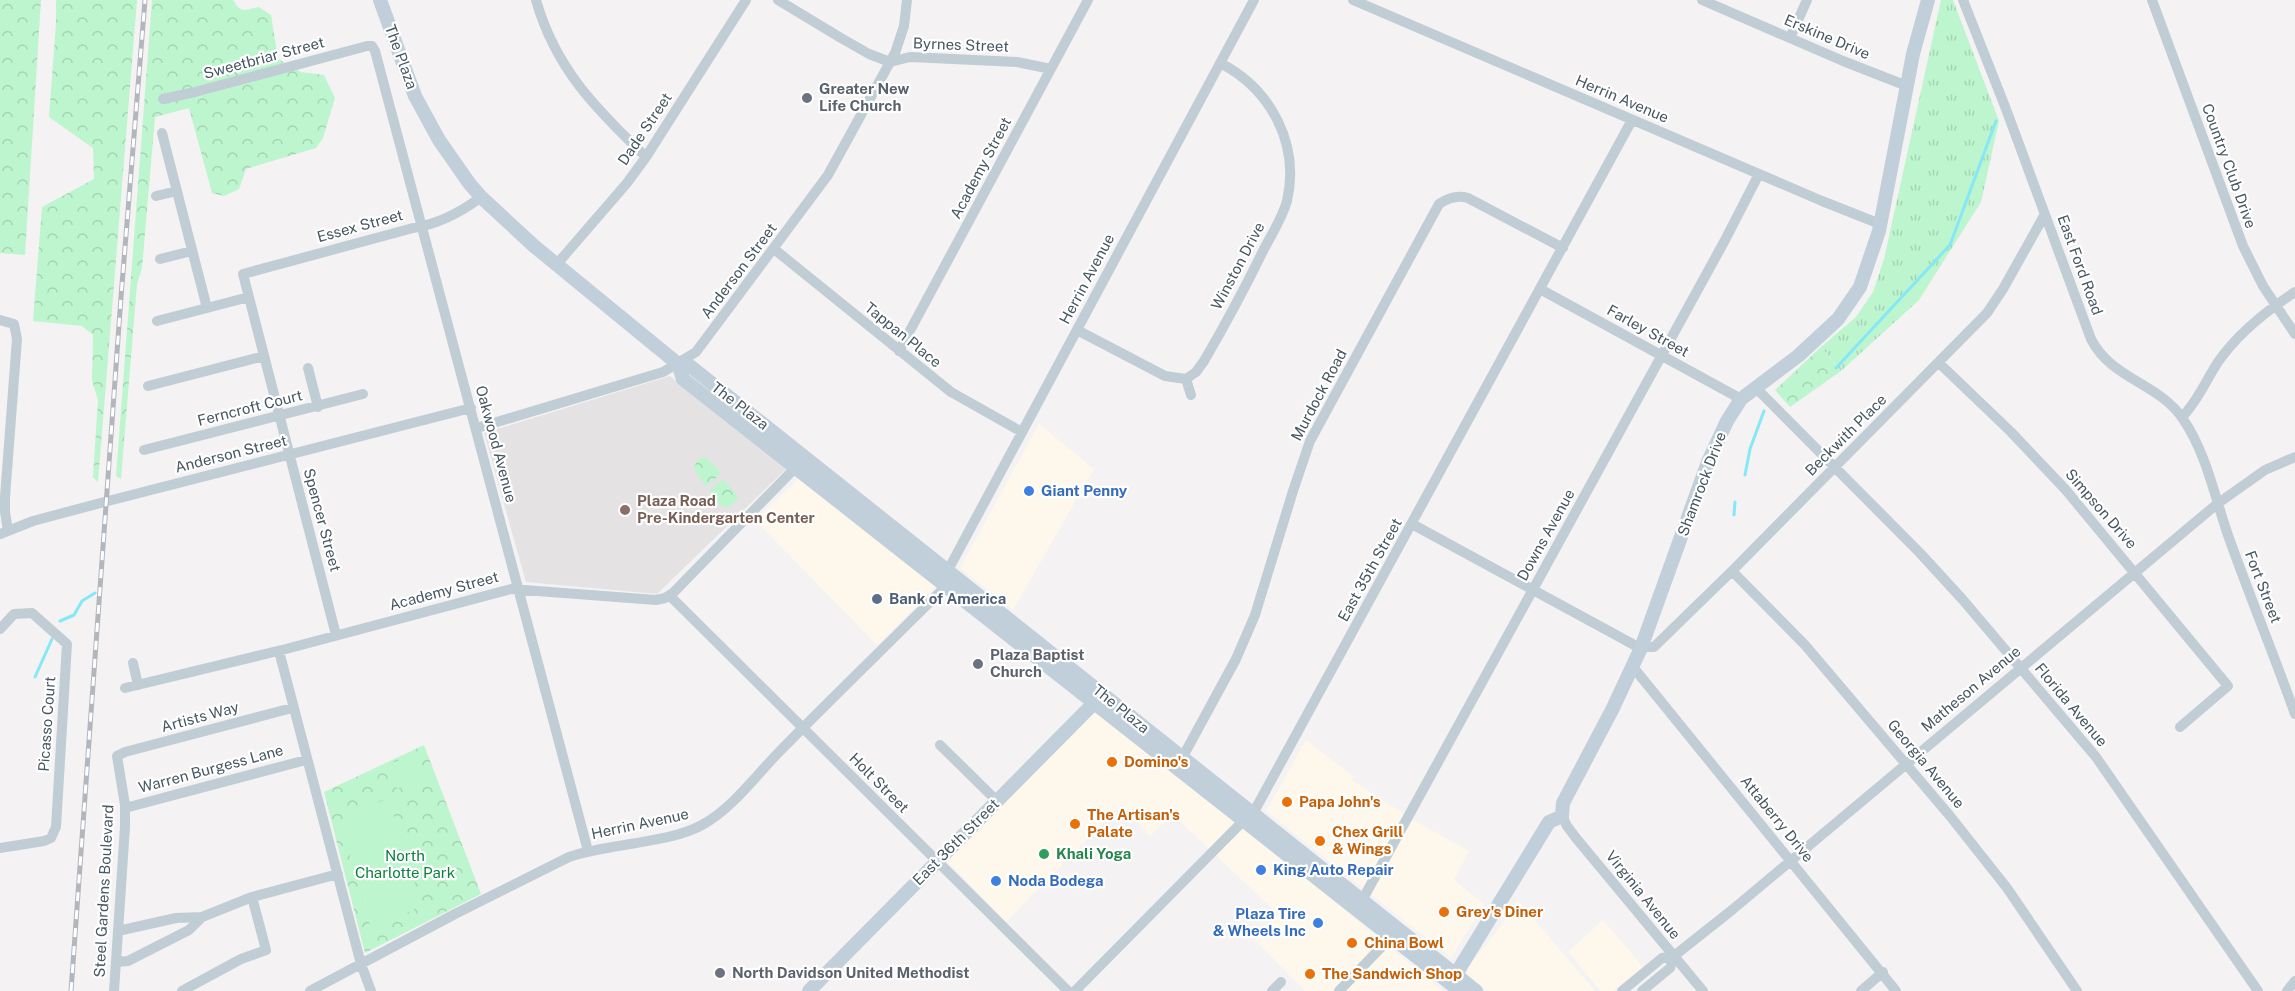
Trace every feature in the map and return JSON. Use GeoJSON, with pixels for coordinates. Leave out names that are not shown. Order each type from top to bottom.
{"type":"FeatureCollection","features":[{"type":"Feature","properties":{"kind":"main road","name":"The Plaza"},"geometry":{"type":"LineString","coordinates":[[380,0],[415,96],[439,140],[481,197],[557,264],[678,364],[690,366],[947,578],[1395,932],[1460,991]]}},
{"type":"Feature","properties":{"kind":"main road","name":"Shamrock Drive"},"geometry":{"type":"LineString","coordinates":[[1562,816],[1563,803],[1641,648],[1708,462],[1727,421],[1741,399],[1824,333],[1846,310],[1860,287],[1874,249],[1880,224],[1907,86],[1928,0]]}},
{"type":"Feature","properties":{"kind":"main road","name":"The Plaza"},"geometry":{"type":"LineString","coordinates":[[678,364],[683,379],[795,468],[947,578]]}},
{"type":"Feature","properties":{"kind":"main road","name":"East 36th Street"},"geometry":{"type":"LineString","coordinates":[[809,991],[1098,699]]}},
{"type":"Feature","properties":{"kind":"main road"},"geometry":{"type":"LineString","coordinates":[[1456,974],[1549,822],[1562,816]]}},
{"type":"Feature","properties":{"kind":"main road","name":"The Plaza"},"geometry":{"type":"LineString","coordinates":[[1395,932],[1456,974],[1476,991]]}},
{"type":"Feature","properties":{"kind":"street"},"geometry":{"type":"LineString","coordinates":[[536,0],[546,32],[568,72],[598,111],[646,157]]}},
{"type":"Feature","properties":{"kind":"street","name":"Dade Street"},"geometry":{"type":"LineString","coordinates":[[557,264],[622,189],[646,157],[746,0]]}},
{"type":"Feature","properties":{"kind":"street"},"geometry":{"type":"LineString","coordinates":[[778,0],[869,54],[890,62]]}},
{"type":"Feature","properties":{"kind":"street","name":"Anderson Street"},"geometry":{"type":"LineString","coordinates":[[477,428],[663,372],[696,352],[828,175],[890,62],[901,36],[907,0]]}},
{"type":"Feature","properties":{"kind":"street","name":"Academy Street"},"geometry":{"type":"LineString","coordinates":[[900,351],[1088,0]]}},
{"type":"Feature","properties":{"kind":"street","name":"Herrin Avenue"},"geometry":{"type":"LineString","coordinates":[[310,991],[550,865],[588,850],[674,835],[701,825],[731,803],[947,578],[1022,432],[1254,0]]}},
{"type":"Feature","properties":{"kind":"street","name":"Herrin Avenue"},"geometry":{"type":"LineString","coordinates":[[1353,0],[1880,224]]}},
{"type":"Feature","properties":{"kind":"street","name":"Erskine Drive"},"geometry":{"type":"LineString","coordinates":[[1702,0],[1907,86]]}},
{"type":"Feature","properties":{"kind":"street"},"geometry":{"type":"LineString","coordinates":[[1790,38],[1807,0]]}},
{"type":"Feature","properties":{"kind":"street","name":"East Ford Road"},"geometry":{"type":"LineString","coordinates":[[1963,0],[2091,339],[2099,354],[2112,367],[2164,398],[2182,417],[2200,451],[2215,491],[2217,504]]}},
{"type":"Feature","properties":{"kind":"street","name":"Country Club Drive"},"geometry":{"type":"LineString","coordinates":[[2152,0],[2243,246],[2252,267],[2295,334]]}},
{"type":"Feature","properties":{"kind":"street","name":"Sweetbriar Street"},"geometry":{"type":"LineString","coordinates":[[163,99],[372,46]]}},
{"type":"Feature","properties":{"kind":"street","name":"Oakwood Avenue"},"geometry":{"type":"LineString","coordinates":[[372,46],[477,428],[588,850]]}},
{"type":"Feature","properties":{"kind":"street","name":"Byrnes Street"},"geometry":{"type":"LineString","coordinates":[[890,62],[910,57],[1017,62],[1051,69]]}},
{"type":"Feature","properties":{"kind":"street","name":"Winston Drive"},"geometry":{"type":"LineString","coordinates":[[1186,379],[1196,372],[1206,358],[1253,271],[1282,214],[1290,183],[1287,144],[1276,115],[1251,84],[1220,63]]}},
{"type":"Feature","properties":{"kind":"street","name":"East 35th Street"},"geometry":{"type":"LineString","coordinates":[[1075,991],[1247,816],[1265,793],[1632,120]]}},
{"type":"Feature","properties":{"kind":"street"},"geometry":{"type":"LineString","coordinates":[[162,133],[207,308]]}},
{"type":"Feature","properties":{"kind":"street","name":"Downs Avenue"},"geometry":{"type":"LineString","coordinates":[[1360,904],[1724,242],[1759,174]]}},
{"type":"Feature","properties":{"kind":"street"},"geometry":{"type":"LineString","coordinates":[[156,196],[177,191]]}},
{"type":"Feature","properties":{"kind":"street","name":"Murdock Road"},"geometry":{"type":"LineString","coordinates":[[1180,763],[1236,659],[1255,615],[1310,441],[1439,204],[1458,196],[1468,198],[1563,248]]}},
{"type":"Feature","properties":{"kind":"street","name":"Essex Street"},"geometry":{"type":"LineString","coordinates":[[243,274],[434,224],[462,210],[481,197]]}},
{"type":"Feature","properties":{"kind":"street","name":"Beckwith Place"},"geometry":{"type":"LineString","coordinates":[[1641,648],[1659,645],[1939,363],[1995,302],[2045,214]]}},
{"type":"Feature","properties":{"kind":"street","name":"Tappan Place"},"geometry":{"type":"LineString","coordinates":[[774,249],[951,392],[1022,432]]}},
{"type":"Feature","properties":{"kind":"street"},"geometry":{"type":"LineString","coordinates":[[160,259],[192,251]]}},
{"type":"Feature","properties":{"kind":"street","name":"Spencer Street"},"geometry":{"type":"LineString","coordinates":[[243,274],[336,635]]}},
{"type":"Feature","properties":{"kind":"street","name":"Farley Street"},"geometry":{"type":"LineString","coordinates":[[1540,289],[1741,399]]}},
{"type":"Feature","properties":{"kind":"street"},"geometry":{"type":"LineString","coordinates":[[2182,417],[2197,399],[2230,346],[2275,305],[2295,292]]}},
{"type":"Feature","properties":{"kind":"street"},"geometry":{"type":"LineString","coordinates":[[157,321],[249,297]]}},
{"type":"Feature","properties":{"kind":"street"},"geometry":{"type":"LineString","coordinates":[[0,320],[14,324],[17,339],[4,532]]}},
{"type":"Feature","properties":{"kind":"street"},"geometry":{"type":"LineString","coordinates":[[1077,330],[1165,376],[1186,379],[1191,395]]}},
{"type":"Feature","properties":{"kind":"street"},"geometry":{"type":"LineString","coordinates":[[148,386],[264,356]]}},
{"type":"Feature","properties":{"kind":"street","name":"Simpson Drive"},"geometry":{"type":"LineString","coordinates":[[1939,363],[2042,464],[2135,572],[2228,686],[2180,727]]}},
{"type":"Feature","properties":{"kind":"street"},"geometry":{"type":"LineString","coordinates":[[308,368],[318,407]]}},
{"type":"Feature","properties":{"kind":"street","name":"Florida Avenue"},"geometry":{"type":"LineString","coordinates":[[1755,387],[1937,572],[2109,774],[2258,991]]}},
{"type":"Feature","properties":{"kind":"street","name":"Ferncroft Court"},"geometry":{"type":"LineString","coordinates":[[144,450],[363,394]]}},
{"type":"Feature","properties":{"kind":"street","name":"Anderson Street"},"geometry":{"type":"LineString","coordinates":[[4,532],[65,512],[471,408]]}},
{"type":"Feature","properties":{"kind":"street","name":"Matheson Avenue"},"geometry":{"type":"LineString","coordinates":[[1622,991],[1662,958],[1674,956],[2217,504],[2265,470],[2295,457]]}},
{"type":"Feature","properties":{"kind":"street"},"geometry":{"type":"LineString","coordinates":[[670,596],[795,468]]}},
{"type":"Feature","properties":{"kind":"street","name":"Fort Street"},"geometry":{"type":"LineString","coordinates":[[2217,504],[2294,707]]}},
{"type":"Feature","properties":{"kind":"street"},"geometry":{"type":"LineString","coordinates":[[1412,524],[1641,648]]}},
{"type":"Feature","properties":{"kind":"street","name":"Georgia Avenue"},"geometry":{"type":"LineString","coordinates":[[1732,571],[1805,645],[1906,763],[1997,874],[2077,991]]}},
{"type":"Feature","properties":{"kind":"street","name":"Academy Street"},"geometry":{"type":"LineString","coordinates":[[125,688],[279,651],[511,589],[656,600],[670,596]]}},
{"type":"Feature","properties":{"kind":"street","name":"Holt Street"},"geometry":{"type":"LineString","coordinates":[[670,596],[1068,991]]}},
{"type":"Feature","properties":{"kind":"street","name":"Picasso Court"},"geometry":{"type":"LineString","coordinates":[[0,629],[14,614],[32,613],[67,644],[56,827],[51,838],[44,841],[0,848]]}},
{"type":"Feature","properties":{"kind":"street"},"geometry":{"type":"LineString","coordinates":[[279,651],[292,708],[361,964],[371,991]]}},
{"type":"Feature","properties":{"kind":"street"},"geometry":{"type":"LineString","coordinates":[[133,663],[138,685]]}},
{"type":"Feature","properties":{"kind":"street","name":"Attaberry Drive"},"geometry":{"type":"LineString","coordinates":[[1633,667],[1883,972],[1896,991]]}},
{"type":"Feature","properties":{"kind":"street","name":"Artists Way"},"geometry":{"type":"LineString","coordinates":[[117,756],[292,708]]}},
{"type":"Feature","properties":{"kind":"street"},"geometry":{"type":"LineString","coordinates":[[940,745],[997,801]]}},
{"type":"Feature","properties":{"kind":"street","name":"Steel Gardens Boulevard"},"geometry":{"type":"LineString","coordinates":[[114,991],[125,808],[117,756]]}},
{"type":"Feature","properties":{"kind":"street","name":"Warren Burgess Lane"},"geometry":{"type":"LineString","coordinates":[[125,808],[306,760]]}},
{"type":"Feature","properties":{"kind":"street","name":"Virginia Avenue"},"geometry":{"type":"LineString","coordinates":[[1562,816],[1571,832],[1703,991]]}},
{"type":"Feature","properties":{"kind":"street"},"geometry":{"type":"LineString","coordinates":[[118,931],[176,918],[202,917],[252,897],[338,874]]}},
{"type":"Feature","properties":{"kind":"street"},"geometry":{"type":"LineString","coordinates":[[182,991],[241,960],[266,950],[252,897]]}},
{"type":"Feature","properties":{"kind":"street"},"geometry":{"type":"LineString","coordinates":[[116,962],[128,961],[164,944],[189,930],[202,917]]}},
{"type":"Feature","properties":{"kind":"street"},"geometry":{"type":"LineString","coordinates":[[1339,991],[1395,932]]}},
{"type":"Feature","properties":{"kind":"street","name":"Matheson Avenue"},"geometry":{"type":"LineString","coordinates":[[1642,991],[1670,968],[1674,956]]}},
{"type":"Feature","properties":{"kind":"street"},"geometry":{"type":"LineString","coordinates":[[1861,991],[1883,972]]}},
{"type":"Feature","properties":{"kind":"street"},"geometry":{"type":"LineString","coordinates":[[2287,991],[2295,981]]}},
{"type":"Feature","properties":{"kind":"street"},"geometry":{"type":"LineString","coordinates":[[1272,991],[1281,982]]}},
{"type":"Feature","properties":{"kind":"shaded area","name":"Plaza Road Pre-Kindergarten Center"},"geometry":{"type":"Polygon","coordinates":[[[670,376],[786,469],[657,594],[526,582],[484,433],[670,376]]]}},
{"type":"Feature","properties":{"kind":"shaded area"},"geometry":{"type":"Polygon","coordinates":[[[1039,424],[1094,469],[1013,610],[960,568],[1039,424]]]}},
{"type":"Feature","properties":{"kind":"shaded area"},"geometry":{"type":"Polygon","coordinates":[[[808,470],[939,583],[877,645],[755,520],[808,470]]]}},
{"type":"Feature","properties":{"kind":"shaded area"},"geometry":{"type":"Polygon","coordinates":[[[1099,704],[1443,991],[1305,991],[1255,940],[1278,914],[1172,814],[1150,836],[1122,804],[1006,922],[946,860],[979,831],[1036,768],[1099,704]]]}},
{"type":"Feature","properties":{"kind":"shaded area"},"geometry":{"type":"Polygon","coordinates":[[[1306,740],[1354,777],[1352,780],[1415,821],[1469,851],[1454,880],[1484,904],[1451,958],[1266,811],[1306,740]]]}},
{"type":"Feature","properties":{"kind":"shaded area"},"geometry":{"type":"Polygon","coordinates":[[[1517,899],[1595,991],[1488,991],[1467,975],[1467,968],[1504,922],[1517,899]]]}},
{"type":"Feature","properties":{"kind":"shaded area"},"geometry":{"type":"Polygon","coordinates":[[[1603,920],[1643,967],[1613,991],[1601,991],[1568,952],[1603,920]]]}},
{"type":"Feature","properties":{"kind":"green space"},"geometry":{"type":"Polygon","coordinates":[[[0,0],[41,0],[25,255],[0,253],[0,0]]]}},
{"type":"Feature","properties":{"kind":"green space"},"geometry":{"type":"Polygon","coordinates":[[[56,0],[137,0],[98,482],[93,477],[98,400],[92,380],[93,335],[82,326],[33,321],[42,207],[94,179],[93,148],[49,117],[56,0]]]}},
{"type":"Feature","properties":{"kind":"green space"},"geometry":{"type":"Polygon","coordinates":[[[152,0],[233,0],[241,9],[259,7],[271,15],[278,59],[301,72],[324,75],[335,98],[323,138],[316,148],[246,169],[239,189],[224,196],[212,193],[189,108],[155,117],[142,268],[137,284],[121,479],[116,476],[152,0]]]}},
{"type":"Feature","properties":{"kind":"green space"},"geometry":{"type":"Polygon","coordinates":[[[1941,0],[1953,0],[1999,121],[1981,202],[1919,300],[1841,371],[1821,347],[1856,317],[1873,292],[1884,259],[1941,0]]]}},
{"type":"Feature","properties":{"kind":"green space"},"geometry":{"type":"Polygon","coordinates":[[[1821,347],[1841,371],[1790,407],[1775,390],[1821,347]]]}},
{"type":"Feature","properties":{"kind":"green space"},"geometry":{"type":"Polygon","coordinates":[[[705,457],[719,470],[720,475],[706,486],[696,473],[694,466],[700,458],[705,457]]]}},
{"type":"Feature","properties":{"kind":"green space"},"geometry":{"type":"Polygon","coordinates":[[[723,479],[739,497],[731,506],[725,507],[714,502],[710,495],[710,490],[723,479]]]}},
{"type":"Feature","properties":{"kind":"green space","name":"North Charlotte Park"},"geometry":{"type":"Polygon","coordinates":[[[424,745],[481,894],[365,953],[324,792],[424,745]]]}},
{"type":"Feature","properties":{"kind":"green space"},"geometry":{"type":"Polygon","coordinates":[[[417,753],[427,777],[397,789],[387,765],[417,753]]]}},
{"type":"Feature","properties":{"kind":"green space"},"geometry":{"type":"Polygon","coordinates":[[[388,798],[422,906],[371,929],[340,820],[388,798]]]}},
{"type":"Feature","properties":{"kind":"waterway"},"geometry":{"type":"LineString","coordinates":[[1836,368],[1950,245],[1996,121]]}},
{"type":"Feature","properties":{"kind":"waterway"},"geometry":{"type":"LineString","coordinates":[[1745,475],[1750,449],[1764,411]]}},
{"type":"Feature","properties":{"kind":"waterway"},"geometry":{"type":"LineString","coordinates":[[1734,515],[1735,502]]}},
{"type":"Feature","properties":{"kind":"waterway"},"geometry":{"type":"LineString","coordinates":[[60,621],[74,615],[82,601],[95,593]]}},
{"type":"Feature","properties":{"kind":"waterway"},"geometry":{"type":"LineString","coordinates":[[35,677],[52,639]]}},
{"type":"Feature","properties":{"kind":"railway"},"geometry":{"type":"LineString","coordinates":[[71,991],[121,297],[145,0]]}},
{"type":"Feature","properties":{"kind":"place","name":"Greater New Life Church"},"geometry":{"type":"Point","coordinates":[807,98]}},
{"type":"Feature","properties":{"kind":"place","name":"Giant Penny"},"geometry":{"type":"Point","coordinates":[1029,491]}},
{"type":"Feature","properties":{"kind":"place","name":"Plaza Road Pre-Kindergarten Center"},"geometry":{"type":"Point","coordinates":[625,510]}},
{"type":"Feature","properties":{"kind":"place","name":"Bank of America"},"geometry":{"type":"Point","coordinates":[877,599]}},
{"type":"Feature","properties":{"kind":"place","name":"Plaza Baptist Church"},"geometry":{"type":"Point","coordinates":[978,664]}},
{"type":"Feature","properties":{"kind":"place","name":"Domino's"},"geometry":{"type":"Point","coordinates":[1112,762]}},
{"type":"Feature","properties":{"kind":"place","name":"Papa John's"},"geometry":{"type":"Point","coordinates":[1287,802]}},
{"type":"Feature","properties":{"kind":"place","name":"The Artisan's Palate"},"geometry":{"type":"Point","coordinates":[1075,824]}},
{"type":"Feature","properties":{"kind":"place","name":"Chex Grill & Wings"},"geometry":{"type":"Point","coordinates":[1320,841]}},
{"type":"Feature","properties":{"kind":"place","name":"Khali Yoga"},"geometry":{"type":"Point","coordinates":[1044,854]}},
{"type":"Feature","properties":{"kind":"place","name":"King Auto Repair"},"geometry":{"type":"Point","coordinates":[1261,870]}},
{"type":"Feature","properties":{"kind":"place","name":"Noda Bodega"},"geometry":{"type":"Point","coordinates":[996,881]}},
{"type":"Feature","properties":{"kind":"place","name":"Grey's Diner"},"geometry":{"type":"Point","coordinates":[1444,912]}},
{"type":"Feature","properties":{"kind":"place","name":"Plaza Tire & Wheels Inc"},"geometry":{"type":"Point","coordinates":[1318,923]}},
{"type":"Feature","properties":{"kind":"place","name":"China Bowl"},"geometry":{"type":"Point","coordinates":[1352,943]}},
{"type":"Feature","properties":{"kind":"place","name":"North Davidson United Methodist"},"geometry":{"type":"Point","coordinates":[720,973]}},
{"type":"Feature","properties":{"kind":"place","name":"The Sandwich Shop"},"geometry":{"type":"Point","coordinates":[1310,974]}}]}
